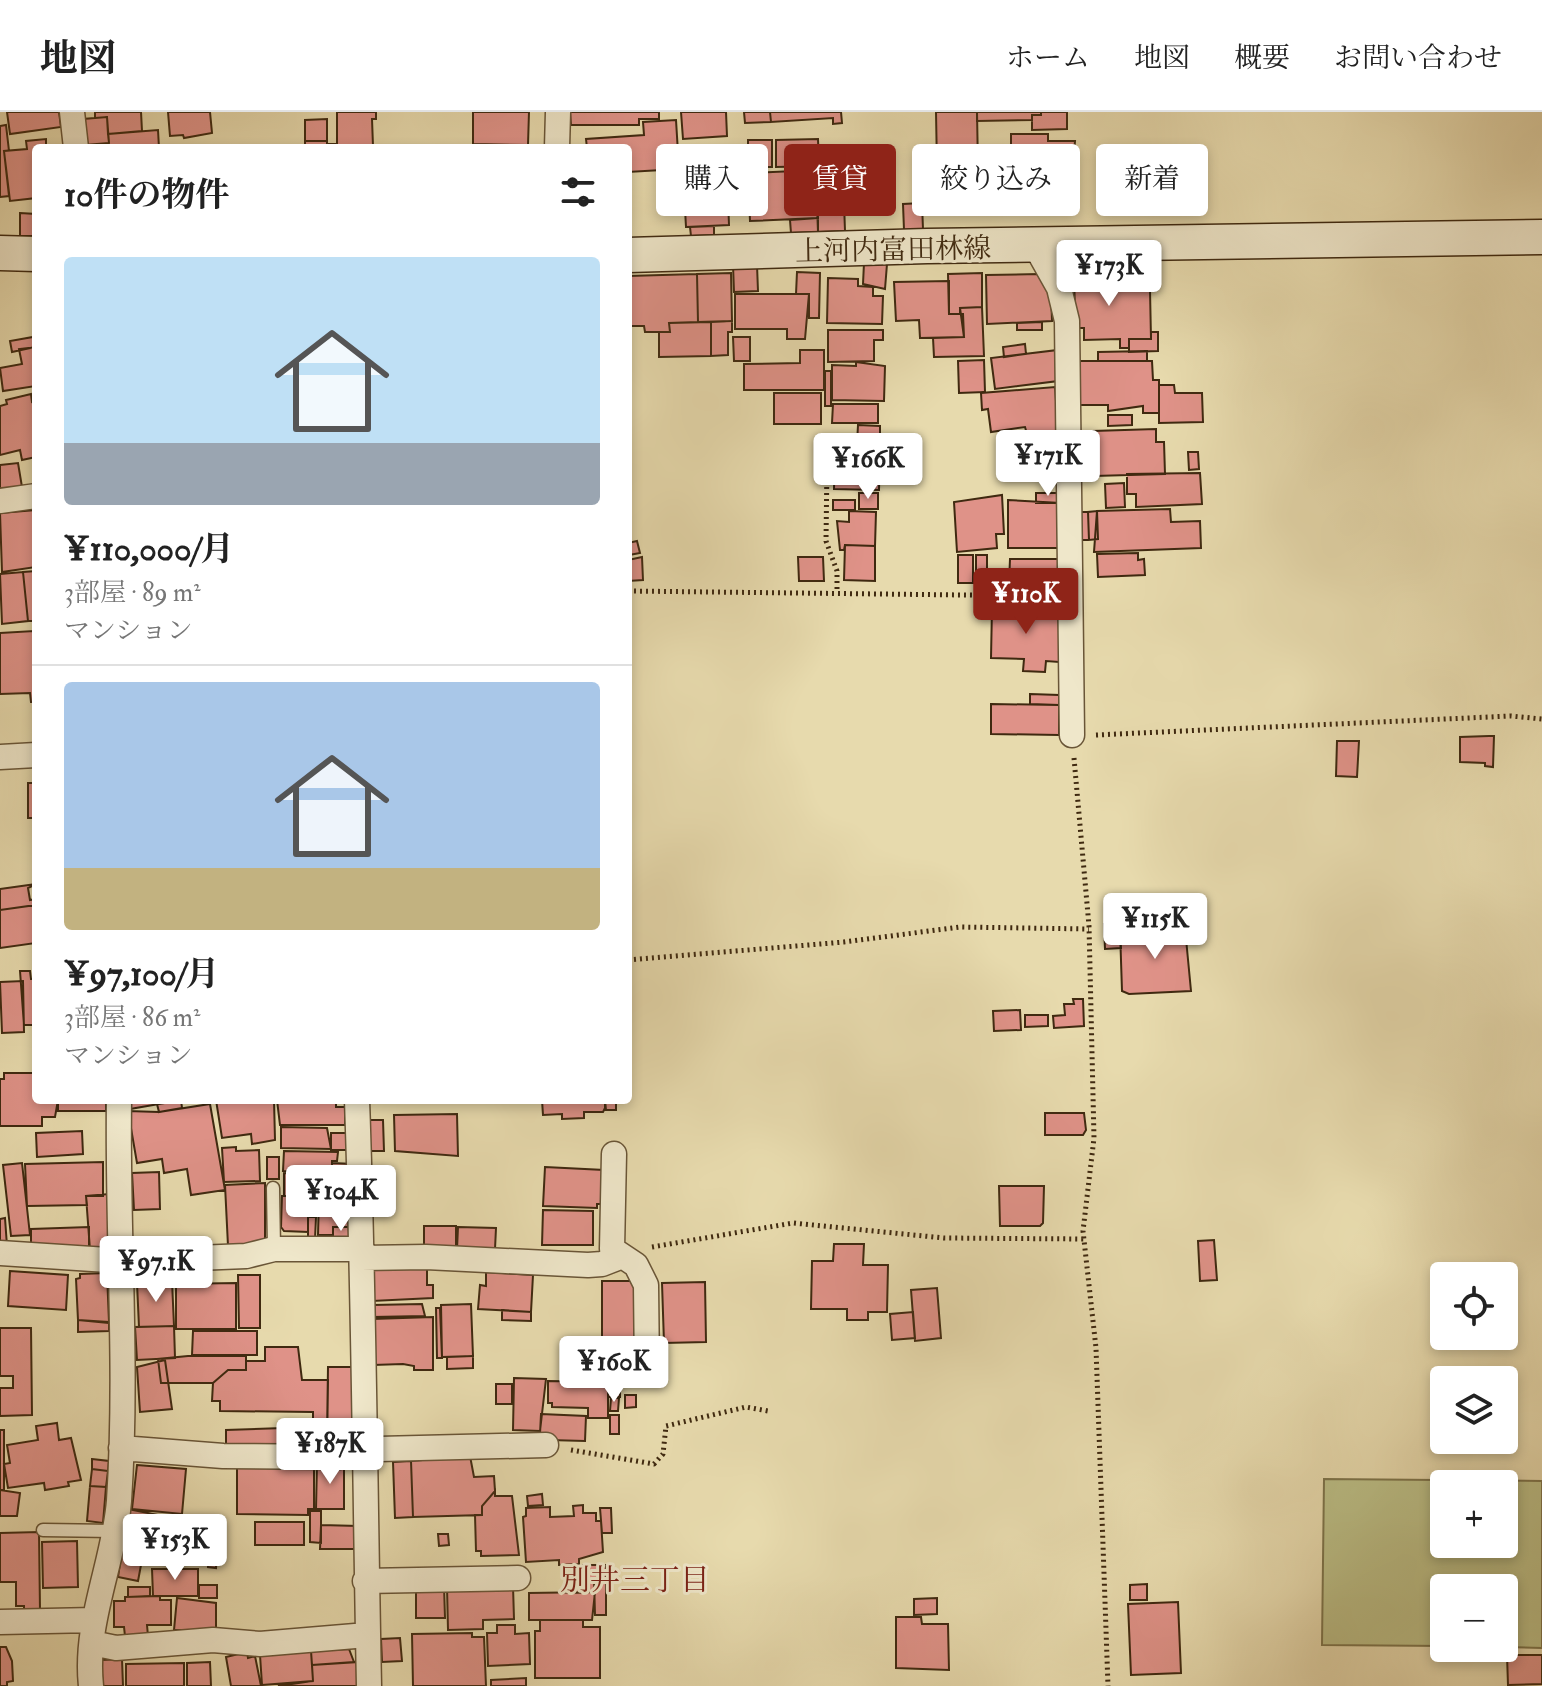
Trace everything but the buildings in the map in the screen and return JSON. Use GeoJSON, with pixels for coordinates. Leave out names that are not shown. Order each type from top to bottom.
{"type":"FeatureCollection","features":[{"type":"Feature","properties":{"kind":"main road","name":"上河内富田林線"},"geometry":{"type":"LineString","coordinates":[[632,255],[927,246],[1036,247],[1542,237]]}},
{"type":"Feature","properties":{"kind":"main road"},"geometry":{"type":"LineString","coordinates":[[0,253],[32,254]]}},
{"type":"Feature","properties":{"kind":"street"},"geometry":{"type":"LineString","coordinates":[[72,112],[76,144]]}},
{"type":"Feature","properties":{"kind":"street"},"geometry":{"type":"LineString","coordinates":[[557,144],[558,112]]}},
{"type":"Feature","properties":{"kind":"street"},"geometry":{"type":"LineString","coordinates":[[1036,247],[1059,288],[1067,321],[1072,735]]}},
{"type":"Feature","properties":{"kind":"street"},"geometry":{"type":"LineString","coordinates":[[0,501],[32,497]]}},
{"type":"Feature","properties":{"kind":"street"},"geometry":{"type":"LineString","coordinates":[[0,757],[32,755]]}},
{"type":"Feature","properties":{"kind":"street"},"geometry":{"type":"LineString","coordinates":[[91,1686],[93,1632],[114,1531],[121,1448],[123,1261],[119,1104]]}},
{"type":"Feature","properties":{"kind":"street"},"geometry":{"type":"LineString","coordinates":[[357,1104],[369,1686]]}},
{"type":"Feature","properties":{"kind":"street"},"geometry":{"type":"LineString","coordinates":[[614,1154],[612,1249],[636,1265],[646,1285],[647,1372]]}},
{"type":"Feature","properties":{"kind":"street"},"geometry":{"type":"LineString","coordinates":[[0,1253],[123,1261],[246,1256],[274,1249],[588,1265],[602,1264],[620,1257]]}},
{"type":"Feature","properties":{"kind":"street"},"geometry":{"type":"LineString","coordinates":[[121,1448],[223,1456],[339,1457],[364,1453],[546,1445]]}},
{"type":"Feature","properties":{"kind":"street"},"geometry":{"type":"LineString","coordinates":[[365,1581],[518,1578]]}},
{"type":"Feature","properties":{"kind":"street"},"geometry":{"type":"LineString","coordinates":[[0,1622],[93,1632],[116,1648],[213,1640],[260,1644],[367,1635]]}},
{"type":"Feature","properties":{"kind":"lane"},"geometry":{"type":"LineString","coordinates":[[273,1188],[274,1249]]}},
{"type":"Feature","properties":{"kind":"lane"},"geometry":{"type":"LineString","coordinates":[[43,1530],[114,1531]]}},
{"type":"Feature","properties":{"kind":"path"},"geometry":{"type":"LineString","coordinates":[[827,463],[826,541],[837,571],[837,591]]}},
{"type":"Feature","properties":{"kind":"path"},"geometry":{"type":"LineString","coordinates":[[632,591],[1070,596]]}},
{"type":"Feature","properties":{"kind":"path"},"geometry":{"type":"LineString","coordinates":[[1108,1686],[1096,1348],[1084,1239],[1084,1198],[1094,1138],[1089,929],[1072,735],[1200,733],[1511,716],[1542,719]]}},
{"type":"Feature","properties":{"kind":"path"},"geometry":{"type":"LineString","coordinates":[[632,960],[844,942],[960,927],[1089,929]]}},
{"type":"Feature","properties":{"kind":"path"},"geometry":{"type":"LineString","coordinates":[[620,1257],[669,1242],[793,1223],[944,1238],[1084,1239]]}},
{"type":"Feature","properties":{"kind":"path"},"geometry":{"type":"LineString","coordinates":[[546,1445],[630,1463],[654,1464],[663,1454],[666,1426],[746,1407],[768,1411]]}},
{"type":"Feature","properties":{"kind":"green space"},"geometry":{"type":"Polygon","coordinates":[[[1324,1479],[1430,1480],[1430,1558],[1518,1558],[1518,1481],[1542,1481],[1542,1648],[1518,1647],[1518,1574],[1430,1574],[1430,1646],[1322,1645],[1324,1479]]]}},
{"type":"Feature","properties":{"kind":"district","name":"別井三丁目"},"geometry":{"type":"Point","coordinates":[635,1580]}}]}
